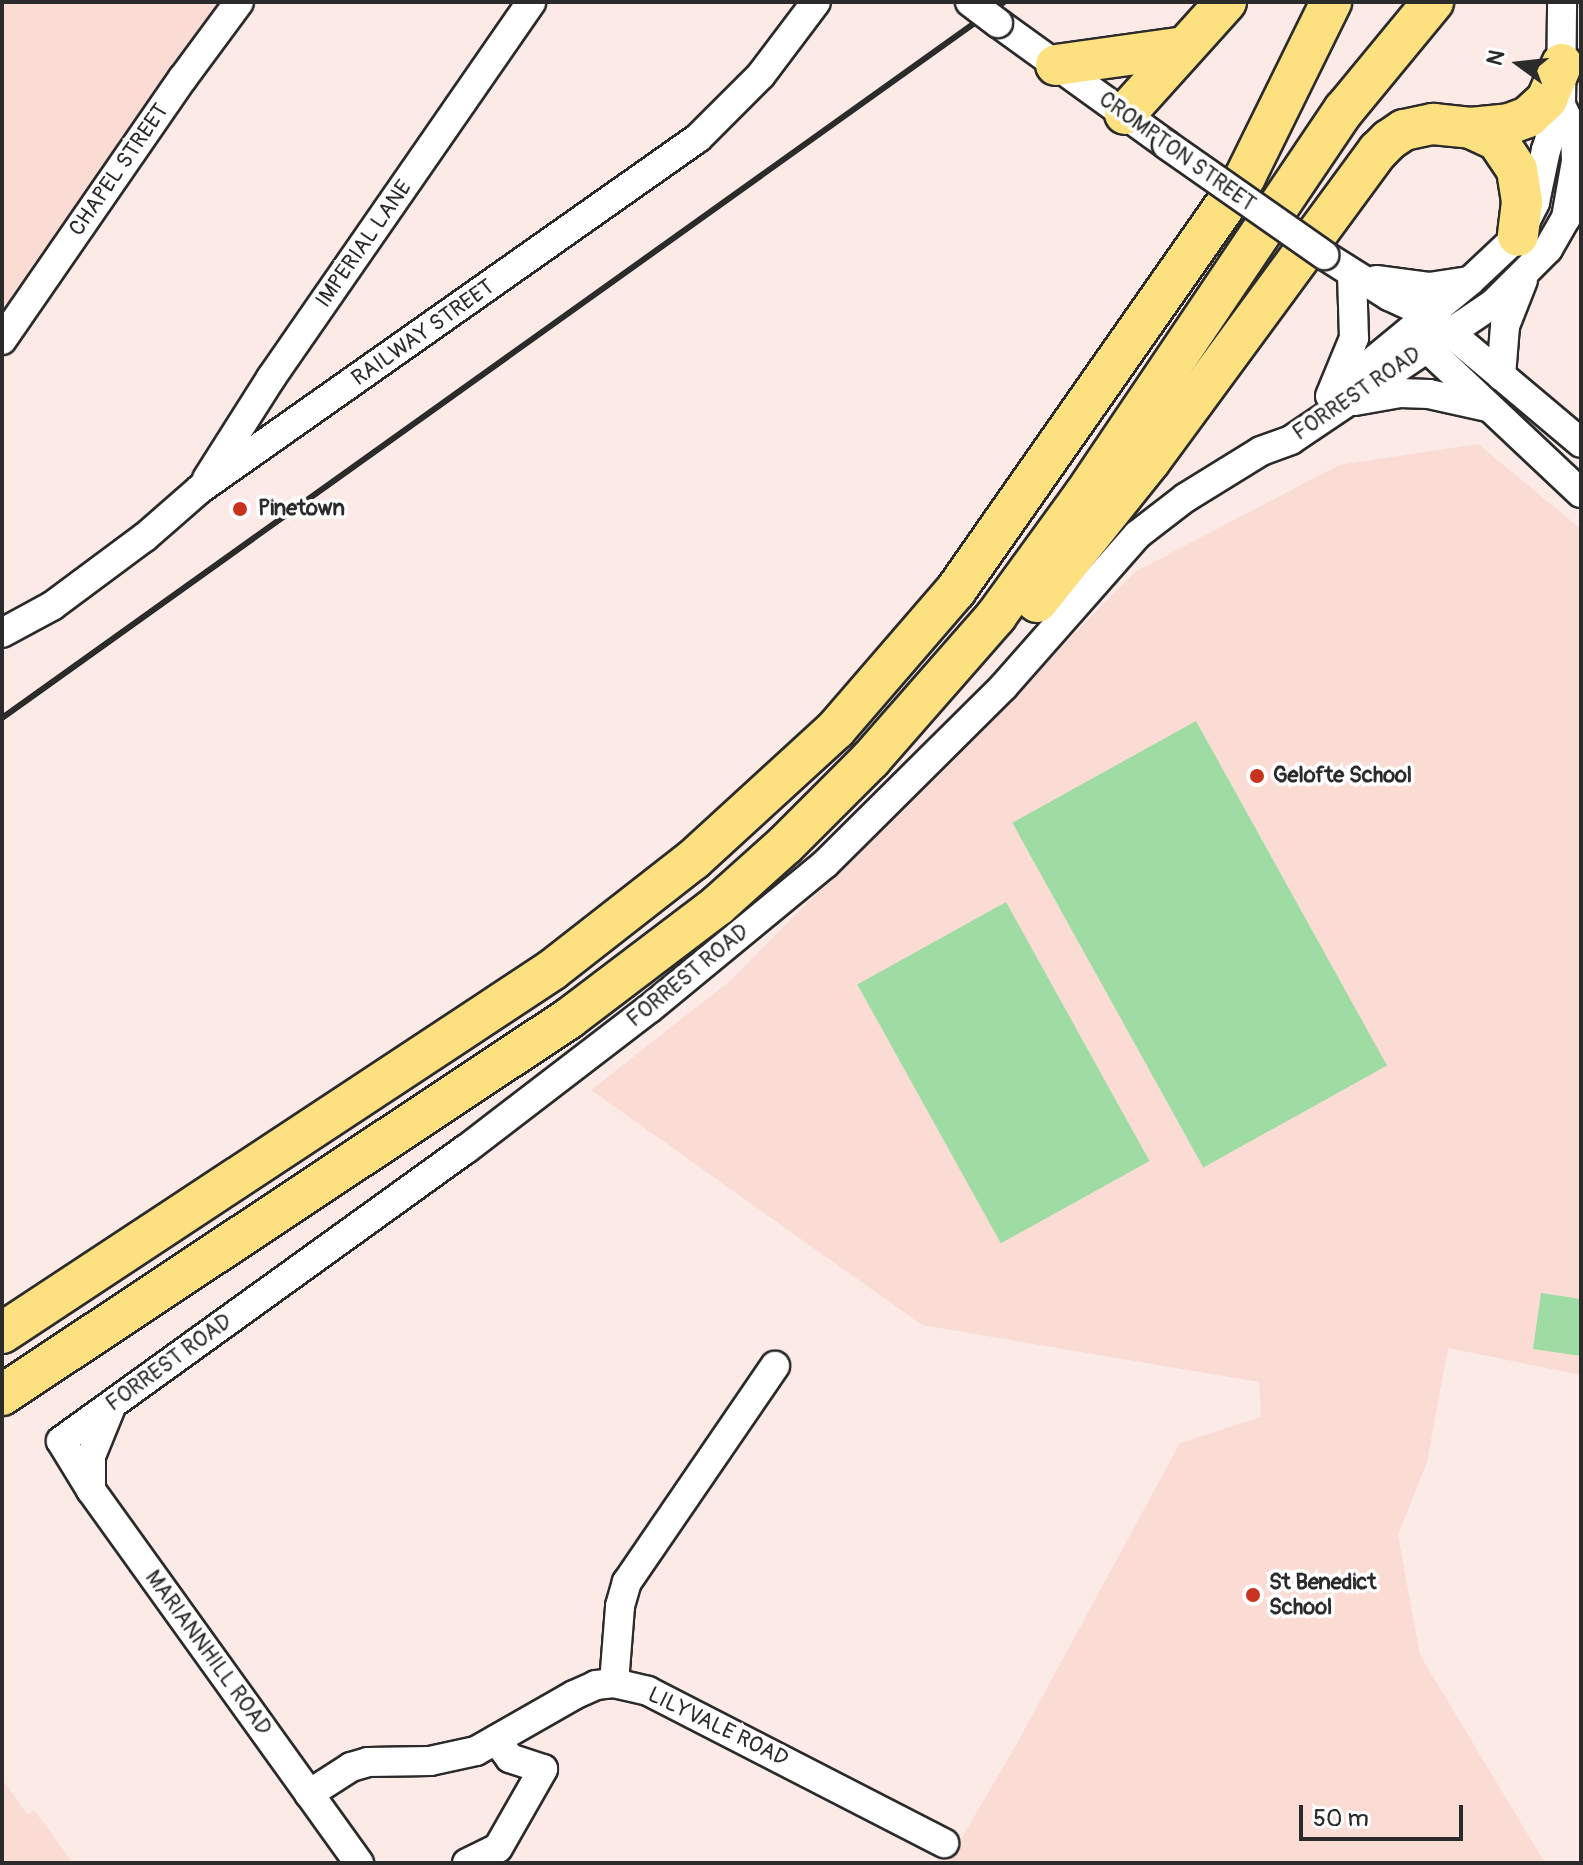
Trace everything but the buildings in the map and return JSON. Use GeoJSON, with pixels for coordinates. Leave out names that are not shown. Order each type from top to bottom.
{"type":"FeatureCollection","features":[{"type":"Feature","properties":{"kind":"highway"},"geometry":{"type":"LineString","coordinates":[[1125,114],[1226,2]]}},
{"type":"Feature","properties":{"kind":"highway"},"geometry":{"type":"LineString","coordinates":[[1245,177],[1331,2]]}},
{"type":"Feature","properties":{"kind":"highway"},"geometry":{"type":"LineString","coordinates":[[2,1333],[552,970],[693,860],[760,802],[836,729],[956,590],[1245,177],[1360,2]]}},
{"type":"Feature","properties":{"kind":"highway"},"geometry":{"type":"LineString","coordinates":[[2,1395],[568,1019],[717,906],[785,845],[881,749],[996,616],[1084,495],[1344,110],[1422,2]]}},
{"type":"Feature","properties":{"kind":"highway"},"geometry":{"type":"LineString","coordinates":[[1344,110],[1433,2]]}},
{"type":"Feature","properties":{"kind":"highway"},"geometry":{"type":"LineString","coordinates":[[1046,58],[1185,47]]}},
{"type":"Feature","properties":{"kind":"highway"},"geometry":{"type":"LineString","coordinates":[[785,845],[844,804],[969,683],[1150,461],[1378,151],[1404,130],[1416,126],[1471,128],[1509,124],[1528,117],[1547,99],[1562,64]]}},
{"type":"Feature","properties":{"kind":"highway"},"geometry":{"type":"LineString","coordinates":[[1471,128],[1497,140],[1513,160],[1522,202],[1522,254]]}},
{"type":"Feature","properties":{"kind":"street","name":"CHAPEL STREET"},"geometry":{"type":"LineString","coordinates":[[2,340],[239,2]]}},
{"type":"Feature","properties":{"kind":"street","name":"IMPERIAL LANE"},"geometry":{"type":"LineString","coordinates":[[200,489],[271,378],[531,2]]}},
{"type":"Feature","properties":{"kind":"street","name":"CROMPTON STREET"},"geometry":{"type":"LineString","coordinates":[[970,2],[1167,145],[1324,255],[1389,296],[1428,331]]}},
{"type":"Feature","properties":{"kind":"street"},"geometry":{"type":"LineString","coordinates":[[1501,376],[1505,326],[1546,150],[1561,105],[1562,2]]}},
{"type":"Feature","properties":{"kind":"street","name":"RAILWAY STREET"},"geometry":{"type":"LineString","coordinates":[[2,633],[52,606],[145,537],[200,489],[698,138],[731,109],[818,5]]}},
{"type":"Feature","properties":{"kind":"street"},"geometry":{"type":"LineString","coordinates":[[1489,408],[1429,394],[1400,393],[1336,400],[1354,338],[1352,274],[1388,283],[1429,287],[1470,281],[1522,254],[1548,249],[1566,218],[1574,189],[1575,134],[1561,105]]}},
{"type":"Feature","properties":{"kind":"street"},"geometry":{"type":"LineString","coordinates":[[1428,331],[1493,304],[1522,254]]}},
{"type":"Feature","properties":{"kind":"street"},"geometry":{"type":"LineString","coordinates":[[1428,331],[1470,281]]}},
{"type":"Feature","properties":{"kind":"street"},"geometry":{"type":"LineString","coordinates":[[1428,331],[1501,376],[1581,443]]}},
{"type":"Feature","properties":{"kind":"street"},"geometry":{"type":"LineString","coordinates":[[1428,331],[1489,408],[1581,493]]}},
{"type":"Feature","properties":{"kind":"street","name":"FORREST ROAD"},"geometry":{"type":"LineString","coordinates":[[61,1441],[465,1150],[649,1009],[825,864],[1004,686],[1137,535],[1185,498],[1261,451],[1291,440],[1336,400],[1428,331]]}},
{"type":"Feature","properties":{"kind":"street"},"geometry":{"type":"LineString","coordinates":[[309,1794],[351,1767],[368,1762],[457,1758],[496,1740],[574,1695],[596,1685],[614,1683],[620,1606],[627,1582],[775,1366]]}},
{"type":"Feature","properties":{"kind":"street"},"geometry":{"type":"LineString","coordinates":[[91,1490],[94,1447],[113,1403]]}},
{"type":"Feature","properties":{"kind":"street","name":"MARIANNHILL ROAD"},"geometry":{"type":"LineString","coordinates":[[61,1441],[91,1490],[359,1863]]}},
{"type":"Feature","properties":{"kind":"street","name":"LILYVALE ROAD"},"geometry":{"type":"LineString","coordinates":[[614,1683],[648,1691],[944,1843]]}},
{"type":"Feature","properties":{"kind":"street"},"geometry":{"type":"LineString","coordinates":[[467,1863],[498,1848],[543,1769],[510,1758],[496,1740]]}},
{"type":"Feature","properties":{"kind":"shaded area"},"geometry":{"type":"Polygon","coordinates":[[[2,2],[238,2],[2,338],[2,2]]]}},
{"type":"Feature","properties":{"kind":"shaded area","name":"Gelofte School"},"geometry":{"type":"Polygon","coordinates":[[[1478,444],[1581,529],[1581,1375],[1448,1348],[1427,1462],[1398,1535],[1420,1655],[1545,1863],[947,1863],[1015,1747],[1180,1443],[1261,1417],[1259,1382],[922,1325],[591,1090],[730,981],[1135,572],[1339,465],[1478,444]]]}},
{"type":"Feature","properties":{"kind":"shaded area"},"geometry":{"type":"Polygon","coordinates":[[[2,1779],[28,1815],[34,1810],[73,1863],[2,1863],[2,1779]]]}},
{"type":"Feature","properties":{"kind":"green space"},"geometry":{"type":"Polygon","coordinates":[[[1196,721],[1387,1066],[1203,1167],[1012,823],[1196,721]]]}},
{"type":"Feature","properties":{"kind":"green space"},"geometry":{"type":"Polygon","coordinates":[[[1006,902],[1150,1161],[1001,1243],[857,984],[1006,902]]]}},
{"type":"Feature","properties":{"kind":"green space"},"geometry":{"type":"Polygon","coordinates":[[[1541,1293],[1581,1299],[1581,1356],[1533,1349],[1541,1293]]]}},
{"type":"Feature","properties":{"kind":"railway"},"geometry":{"type":"LineString","coordinates":[[2,718],[1004,2]]}},
{"type":"Feature","properties":{"kind":"place","name":"Pinetown"},"geometry":{"type":"Point","coordinates":[240,509]}},
{"type":"Feature","properties":{"kind":"place","name":"Gelofte School"},"geometry":{"type":"Point","coordinates":[1257,776]}},
{"type":"Feature","properties":{"kind":"place","name":"St Benedict School"},"geometry":{"type":"Point","coordinates":[1253,1595]}}]}
